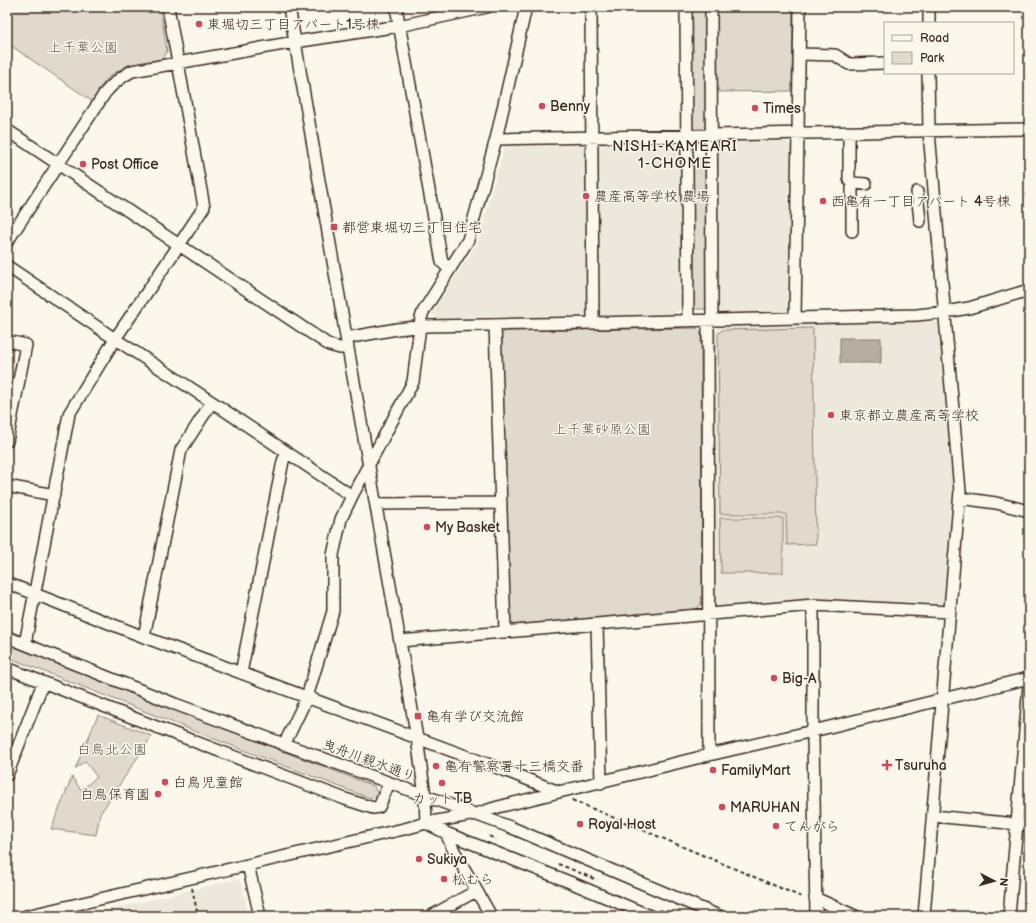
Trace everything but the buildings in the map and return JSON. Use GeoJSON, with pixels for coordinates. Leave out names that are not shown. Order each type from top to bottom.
{"type":"FeatureCollection","features":[{"type":"Feature","properties":{"kind":"street"},"geometry":{"type":"LineString","coordinates":[[25,644],[69,414],[115,339],[204,207],[168,7]]}},
{"type":"Feature","properties":{"kind":"street"},"geometry":{"type":"LineString","coordinates":[[289,7],[417,738],[425,796],[426,823]]}},
{"type":"Feature","properties":{"kind":"street"},"geometry":{"type":"LineString","coordinates":[[396,7],[442,262],[449,269]]}},
{"type":"Feature","properties":{"kind":"street"},"geometry":{"type":"LineString","coordinates":[[7,242],[105,93],[113,83],[132,71],[296,42],[399,26],[487,7]]}},
{"type":"Feature","properties":{"kind":"street"},"geometry":{"type":"LineString","coordinates":[[284,745],[307,697],[333,610],[333,555],[340,519],[413,382],[423,312],[468,240],[496,139],[526,7]]}},
{"type":"Feature","properties":{"kind":"street"},"geometry":{"type":"LineString","coordinates":[[591,7],[593,323]]}},
{"type":"Feature","properties":{"kind":"street"},"geometry":{"type":"LineString","coordinates":[[686,7],[688,320]]}},
{"type":"Feature","properties":{"kind":"street"},"geometry":{"type":"LineString","coordinates":[[709,755],[708,615],[711,7]]}},
{"type":"Feature","properties":{"kind":"street"},"geometry":{"type":"LineString","coordinates":[[795,318],[800,7]]}},
{"type":"Feature","properties":{"kind":"street"},"geometry":{"type":"LineString","coordinates":[[929,7],[929,22]]}},
{"type":"Feature","properties":{"kind":"street"},"geometry":{"type":"LineString","coordinates":[[800,54],[835,55],[850,64],[884,63]]}},
{"type":"Feature","properties":{"kind":"street"},"geometry":{"type":"LineString","coordinates":[[924,916],[960,498],[960,483],[929,132],[928,74]]}},
{"type":"Feature","properties":{"kind":"street"},"geometry":{"type":"LineString","coordinates":[[496,139],[1029,129]]}},
{"type":"Feature","properties":{"kind":"street"},"geometry":{"type":"LineString","coordinates":[[7,130],[329,345],[340,348],[347,343],[397,329],[420,326],[910,315],[969,308],[1029,290]]}},
{"type":"Feature","properties":{"kind":"street"},"geometry":{"type":"LineString","coordinates":[[849,133],[849,179],[852,183],[852,231]]}},
{"type":"Feature","properties":{"kind":"street"},"geometry":{"type":"LineString","coordinates":[[852,183],[866,184]]}},
{"type":"Feature","properties":{"kind":"street"},"geometry":{"type":"LineString","coordinates":[[920,221],[914,193],[934,190]]}},
{"type":"Feature","properties":{"kind":"street"},"geometry":{"type":"LineString","coordinates":[[7,266],[352,496]]}},
{"type":"Feature","properties":{"kind":"street"},"geometry":{"type":"LineString","coordinates":[[495,325],[505,632]]}},
{"type":"Feature","properties":{"kind":"street"},"geometry":{"type":"LineString","coordinates":[[7,341],[26,345],[7,441]]}},
{"type":"Feature","properties":{"kind":"street"},"geometry":{"type":"LineString","coordinates":[[144,637],[181,450],[212,402]]}},
{"type":"Feature","properties":{"kind":"street"},"geometry":{"type":"LineString","coordinates":[[241,672],[283,461],[287,453]]}},
{"type":"Feature","properties":{"kind":"street"},"geometry":{"type":"LineString","coordinates":[[7,486],[54,495]]}},
{"type":"Feature","properties":{"kind":"street"},"geometry":{"type":"LineString","coordinates":[[960,498],[996,503],[1029,511]]}},
{"type":"Feature","properties":{"kind":"street"},"geometry":{"type":"LineString","coordinates":[[376,504],[501,503]]}},
{"type":"Feature","properties":{"kind":"street"},"geometry":{"type":"LineString","coordinates":[[7,583],[144,637],[509,772],[559,792]]}},
{"type":"Feature","properties":{"kind":"street"},"geometry":{"type":"LineString","coordinates":[[400,641],[814,605],[950,612]]}},
{"type":"Feature","properties":{"kind":"street"},"geometry":{"type":"LineString","coordinates":[[814,605],[813,731],[816,916]]}},
{"type":"Feature","properties":{"kind":"street"},"geometry":{"type":"LineString","coordinates":[[597,624],[601,783]]}},
{"type":"Feature","properties":{"kind":"street","name":"曳舟川親水通り"},"geometry":{"type":"LineString","coordinates":[[7,637],[175,704],[476,814],[719,916]]}},
{"type":"Feature","properties":{"kind":"street"},"geometry":{"type":"LineString","coordinates":[[7,668],[265,769],[373,808],[379,807],[389,783]]}},
{"type":"Feature","properties":{"kind":"street"},"geometry":{"type":"LineString","coordinates":[[26,916],[426,823],[476,814],[498,807],[601,783],[709,755],[1029,678]]}},
{"type":"Feature","properties":{"kind":"street"},"geometry":{"type":"LineString","coordinates":[[7,776],[43,683]]}},
{"type":"Feature","properties":{"kind":"street"},"geometry":{"type":"LineString","coordinates":[[1009,916],[1029,685]]}},
{"type":"Feature","properties":{"kind":"street"},"geometry":{"type":"LineString","coordinates":[[933,816],[1029,825]]}},
{"type":"Feature","properties":{"kind":"street"},"geometry":{"type":"LineString","coordinates":[[426,823],[446,833],[650,916]]}},
{"type":"Feature","properties":{"kind":"street"},"geometry":{"type":"LineString","coordinates":[[446,833],[453,849],[491,916]]}},
{"type":"Feature","properties":{"kind":"street"},"geometry":{"type":"LineString","coordinates":[[248,865],[260,916]]}},
{"type":"Feature","properties":{"kind":"street"},"geometry":{"type":"LineString","coordinates":[[431,916],[476,891]]}},
{"type":"Feature","properties":{"kind":"street"},"geometry":{"type":"LineString","coordinates":[[816,901],[855,916]]}},
{"type":"Feature","properties":{"kind":"path"},"geometry":{"type":"LineString","coordinates":[[569,799],[816,901]]}},
{"type":"Feature","properties":{"kind":"path"},"geometry":{"type":"LineString","coordinates":[[191,885],[198,916]]}},
{"type":"Feature","properties":{"kind":"shaded area","name":"東京都立農産高等学校"},"geometry":{"type":"Polygon","coordinates":[[[722,140],[786,141],[792,147],[789,325],[935,321],[939,325],[954,498],[945,601],[938,606],[813,599],[718,608],[715,603],[714,332],[719,327],[720,311],[717,307],[716,145],[722,140]]]}},
{"type":"Feature","properties":{"kind":"shaded area","name":"農産高等学校 農場"},"geometry":{"type":"Polygon","coordinates":[[[673,142],[681,148],[682,306],[674,315],[437,318],[432,313],[477,244],[504,148],[510,144],[673,142]]]}},
{"type":"Feature","properties":{"kind":"shaded area"},"geometry":{"type":"Polygon","coordinates":[[[840,338],[881,338],[881,363],[840,363],[840,338]]]}},
{"type":"Feature","properties":{"kind":"shaded area"},"geometry":{"type":"Polygon","coordinates":[[[237,879],[242,884],[249,916],[82,916],[237,879]]]}},
{"type":"Feature","properties":{"kind":"green space","name":"上千葉公園"},"geometry":{"type":"Polygon","coordinates":[[[7,7],[160,7],[167,52],[163,59],[128,65],[111,75],[102,85],[92,101],[7,43],[7,7]]]}},
{"type":"Feature","properties":{"kind":"green space"},"geometry":{"type":"Polygon","coordinates":[[[690,7],[707,7],[708,125],[705,129],[694,129],[690,126],[690,7]]]}},
{"type":"Feature","properties":{"kind":"green space"},"geometry":{"type":"Polygon","coordinates":[[[716,7],[793,7],[792,91],[716,92],[716,7]]]}},
{"type":"Feature","properties":{"kind":"green space"},"geometry":{"type":"Polygon","coordinates":[[[707,158],[709,305],[706,309],[696,309],[692,307],[690,159],[707,158]]]}},
{"type":"Feature","properties":{"kind":"green space","name":"上千葉砂原公園"},"geometry":{"type":"Polygon","coordinates":[[[696,328],[701,332],[702,602],[697,609],[514,625],[510,620],[499,337],[505,331],[696,328]]]}},
{"type":"Feature","properties":{"kind":"green space"},"geometry":{"type":"Polygon","coordinates":[[[813,328],[816,544],[787,545],[786,514],[720,514],[718,334],[722,330],[813,328]]]}},
{"type":"Feature","properties":{"kind":"green space"},"geometry":{"type":"Polygon","coordinates":[[[720,518],[783,518],[783,573],[721,573],[720,518]]]}},
{"type":"Feature","properties":{"kind":"green space"},"geometry":{"type":"Polygon","coordinates":[[[7,644],[374,786],[378,795],[369,798],[20,662],[7,656],[7,644]]]}},
{"type":"Feature","properties":{"kind":"green space","name":"白鳥北公園"},"geometry":{"type":"Polygon","coordinates":[[[98,715],[152,736],[100,814],[96,835],[51,829],[72,777],[81,790],[97,777],[85,761],[75,769],[98,715]]]}},
{"type":"Feature","properties":{"kind":"place","name":"東堀切三丁目アパート1号棟"},"geometry":{"type":"Point","coordinates":[199,24]}},
{"type":"Feature","properties":{"kind":"place","name":"Benny"},"geometry":{"type":"Point","coordinates":[542,106]}},
{"type":"Feature","properties":{"kind":"place","name":"Times"},"geometry":{"type":"Point","coordinates":[755,108]}},
{"type":"Feature","properties":{"kind":"place","name":"Post Office"},"geometry":{"type":"Point","coordinates":[83,164]}},
{"type":"Feature","properties":{"kind":"place","name":"農産高等学校 農場"},"geometry":{"type":"Point","coordinates":[586,196]}},
{"type":"Feature","properties":{"kind":"place","name":"西亀有一丁目アパート 4号棟"},"geometry":{"type":"Point","coordinates":[823,201]}},
{"type":"Feature","properties":{"kind":"place","name":"都営東堀切三丁目住宅"},"geometry":{"type":"Point","coordinates":[334,227]}},
{"type":"Feature","properties":{"kind":"place","name":"東京都立農産高等学校"},"geometry":{"type":"Point","coordinates":[831,415]}},
{"type":"Feature","properties":{"kind":"place","name":"My Basket"},"geometry":{"type":"Point","coordinates":[427,527]}},
{"type":"Feature","properties":{"kind":"place","name":"Big-A"},"geometry":{"type":"Point","coordinates":[774,678]}},
{"type":"Feature","properties":{"kind":"place","name":"亀有学び交流館"},"geometry":{"type":"Point","coordinates":[418,716]}},
{"type":"Feature","properties":{"kind":"place","name":"Tsuruha"},"geometry":{"type":"Point","coordinates":[887,765]}},
{"type":"Feature","properties":{"kind":"place","name":"亀有警察署十三橋交番"},"geometry":{"type":"Point","coordinates":[436,766]}},
{"type":"Feature","properties":{"kind":"place","name":"FamilyMart"},"geometry":{"type":"Point","coordinates":[713,770]}},
{"type":"Feature","properties":{"kind":"place","name":"白鳥児童館"},"geometry":{"type":"Point","coordinates":[165,782]}},
{"type":"Feature","properties":{"kind":"place","name":"カットTB"},"geometry":{"type":"Point","coordinates":[442,783]}},
{"type":"Feature","properties":{"kind":"place","name":"白鳥保育園"},"geometry":{"type":"Point","coordinates":[158,794]}},
{"type":"Feature","properties":{"kind":"place","name":"MARUHAN"},"geometry":{"type":"Point","coordinates":[722,807]}},
{"type":"Feature","properties":{"kind":"place","name":"Royal Host"},"geometry":{"type":"Point","coordinates":[580,824]}},
{"type":"Feature","properties":{"kind":"place","name":"てんがら"},"geometry":{"type":"Point","coordinates":[776,826]}},
{"type":"Feature","properties":{"kind":"place","name":"Sukiya"},"geometry":{"type":"Point","coordinates":[419,859]}},
{"type":"Feature","properties":{"kind":"place","name":"松むら"},"geometry":{"type":"Point","coordinates":[444,879]}},
{"type":"Feature","properties":{"kind":"district","name":"NISHI-KAMEARI 1-CHOME"},"geometry":{"type":"Point","coordinates":[675,154]}}]}
